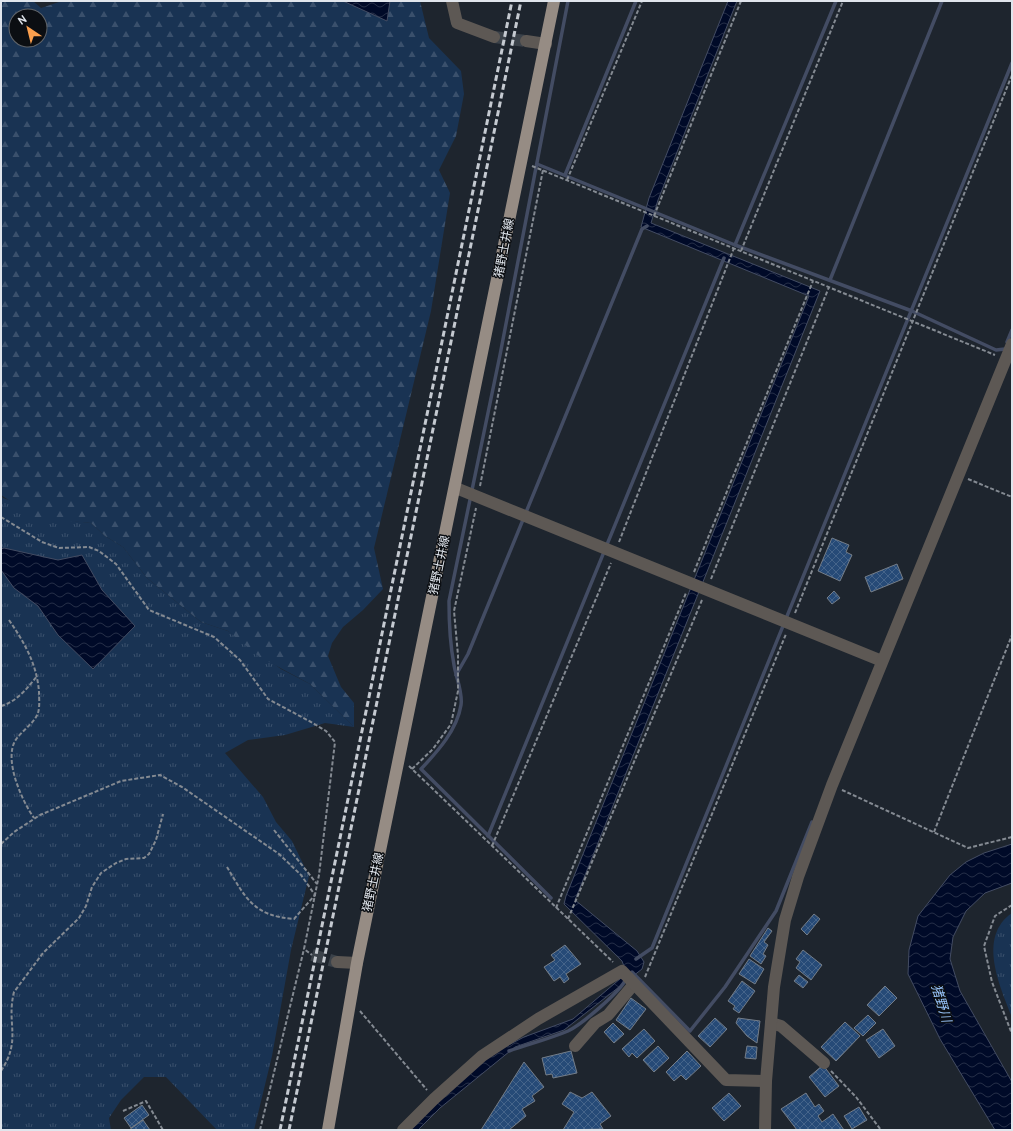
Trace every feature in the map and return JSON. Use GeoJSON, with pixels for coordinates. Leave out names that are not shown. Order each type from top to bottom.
{"type":"FeatureCollection","features":[{"type":"Feature","properties":{"kind":"main road","name":"猪野土井線"},"geometry":{"type":"LineString","coordinates":[[328,1130],[357,963],[456,488],[554,1]]}},
{"type":"Feature","properties":{"kind":"street"},"geometry":{"type":"LineString","coordinates":[[452,1],[457,23],[494,37]]}},
{"type":"Feature","properties":{"kind":"street"},"geometry":{"type":"LineString","coordinates":[[526,41],[546,44]]}},
{"type":"Feature","properties":{"kind":"street"},"geometry":{"type":"LineString","coordinates":[[765,1130],[766,1081],[774,987],[785,920],[798,878],[832,785],[1012,344]]}},
{"type":"Feature","properties":{"kind":"street"},"geometry":{"type":"LineString","coordinates":[[456,488],[882,661]]}},
{"type":"Feature","properties":{"kind":"street"},"geometry":{"type":"LineString","coordinates":[[337,962],[357,963]]}},
{"type":"Feature","properties":{"kind":"street"},"geometry":{"type":"LineString","coordinates":[[403,1130],[434,1099],[482,1056],[538,1019],[622,971],[726,1080],[766,1081]]}},
{"type":"Feature","properties":{"kind":"street"},"geometry":{"type":"LineString","coordinates":[[575,1046],[595,1023],[608,1015],[635,984]]}},
{"type":"Feature","properties":{"kind":"street"},"geometry":{"type":"LineString","coordinates":[[771,1023],[781,1026],[824,1063]]}},
{"type":"Feature","properties":{"kind":"path"},"geometry":{"type":"LineString","coordinates":[[567,180],[642,1]]}},
{"type":"Feature","properties":{"kind":"path"},"geometry":{"type":"LineString","coordinates":[[654,216],[741,1]]}},
{"type":"Feature","properties":{"kind":"path"},"geometry":{"type":"LineString","coordinates":[[741,251],[843,1]]}},
{"type":"Feature","properties":{"kind":"path"},"geometry":{"type":"LineString","coordinates":[[635,984],[790,624],[914,322],[1012,75]]}},
{"type":"Feature","properties":{"kind":"path"},"geometry":{"type":"LineString","coordinates":[[522,162],[1006,360]]}},
{"type":"Feature","properties":{"kind":"path"},"geometry":{"type":"LineString","coordinates":[[412,769],[433,749],[451,724],[458,691],[458,655],[454,611],[543,170]]}},
{"type":"Feature","properties":{"kind":"path"},"geometry":{"type":"LineString","coordinates":[[492,846],[615,553],[734,248]]}},
{"type":"Feature","properties":{"kind":"path"},"geometry":{"type":"LineString","coordinates":[[958,475],[1012,497]]}},
{"type":"Feature","properties":{"kind":"path"},"geometry":{"type":"LineString","coordinates":[[1,517],[42,542],[59,548],[89,547],[99,551],[116,564],[149,610],[214,637],[240,660],[268,699],[326,731],[335,742],[315,895],[304,949],[260,1130]]}},
{"type":"Feature","properties":{"kind":"path"},"geometry":{"type":"LineString","coordinates":[[9,620],[23,641],[38,675],[40,702],[38,713],[15,742],[11,757],[12,769],[24,802],[34,818]]}},
{"type":"Feature","properties":{"kind":"path"},"geometry":{"type":"LineString","coordinates":[[934,832],[1012,635]]}},
{"type":"Feature","properties":{"kind":"path"},"geometry":{"type":"LineString","coordinates":[[1,706],[6,705],[28,688],[38,675]]}},
{"type":"Feature","properties":{"kind":"path"},"geometry":{"type":"LineString","coordinates":[[399,757],[622,971]]}},
{"type":"Feature","properties":{"kind":"path"},"geometry":{"type":"LineString","coordinates":[[1,844],[14,832],[34,818],[121,781],[160,775],[182,787],[279,854],[301,875],[315,895]]}},
{"type":"Feature","properties":{"kind":"path"},"geometry":{"type":"LineString","coordinates":[[832,785],[968,848],[1012,837]]}},
{"type":"Feature","properties":{"kind":"path"},"geometry":{"type":"LineString","coordinates":[[1,1071],[9,1059],[13,1044],[12,1000],[14,992],[43,953],[79,918],[86,906],[92,887],[101,873],[116,862],[126,859],[144,858],[149,854],[156,840],[163,814]]}},
{"type":"Feature","properties":{"kind":"path"},"geometry":{"type":"LineString","coordinates":[[274,830],[317,884]]}},
{"type":"Feature","properties":{"kind":"path"},"geometry":{"type":"LineString","coordinates":[[227,867],[240,890],[257,909],[276,917],[294,919],[315,895]]}},
{"type":"Feature","properties":{"kind":"path"},"geometry":{"type":"LineString","coordinates":[[568,919],[576,901]]}},
{"type":"Feature","properties":{"kind":"path"},"geometry":{"type":"LineString","coordinates":[[1012,905],[996,916],[984,946],[992,982],[1012,1034]]}},
{"type":"Feature","properties":{"kind":"path"},"geometry":{"type":"LineString","coordinates":[[304,949],[312,955]]}},
{"type":"Feature","properties":{"kind":"path"},"geometry":{"type":"LineString","coordinates":[[350,1000],[434,1099]]}},
{"type":"Feature","properties":{"kind":"path"},"geometry":{"type":"LineString","coordinates":[[824,1063],[856,1097],[882,1130]]}},
{"type":"Feature","properties":{"kind":"path"},"geometry":{"type":"LineString","coordinates":[[123,1112],[146,1101],[163,1130]]}},
{"type":"Feature","properties":{"kind":"green space"},"geometry":{"type":"Polygon","coordinates":[[[1,1],[33,1],[41,8],[62,1],[420,1],[429,38],[461,71],[464,94],[456,136],[439,170],[450,193],[431,311],[374,548],[383,589],[363,610],[343,627],[332,643],[328,656],[341,687],[354,703],[354,727],[310,684],[260,657],[228,631],[201,622],[147,578],[123,547],[105,536],[91,523],[36,518],[1,495],[1,1]]]}},
{"type":"Feature","properties":{"kind":"green space"},"geometry":{"type":"Polygon","coordinates":[[[1,495],[3,498],[66,520],[91,523],[105,536],[123,547],[147,578],[201,622],[228,631],[281,669],[310,684],[354,727],[325,723],[285,735],[248,740],[225,753],[263,797],[276,822],[292,841],[309,876],[291,950],[272,1056],[254,1130],[217,1130],[166,1077],[144,1077],[121,1100],[109,1118],[111,1130],[1,1130],[1,495]]]}},
{"type":"Feature","properties":{"kind":"green space"},"geometry":{"type":"Polygon","coordinates":[[[1012,913],[1012,1017],[997,977],[993,948],[1001,923],[1012,913]]]}},
{"type":"Feature","properties":{"kind":"water"},"geometry":{"type":"Polygon","coordinates":[[[343,1],[390,1],[387,21],[343,1]]]}},
{"type":"Feature","properties":{"kind":"water"},"geometry":{"type":"Polygon","coordinates":[[[728,1],[737,1],[658,200],[651,223],[820,291],[575,900],[637,951],[644,962],[642,969],[564,1030],[515,1047],[440,1108],[418,1130],[409,1130],[460,1078],[499,1050],[524,1037],[573,1019],[621,978],[625,969],[622,961],[564,904],[566,896],[809,296],[641,227],[649,198],[728,1]]]}},
{"type":"Feature","properties":{"kind":"water"},"geometry":{"type":"Polygon","coordinates":[[[4,548],[58,560],[82,555],[102,590],[135,626],[93,669],[58,635],[38,606],[14,588],[1,570],[1,549],[4,548]]]}},
{"type":"Feature","properties":{"kind":"water","name":"猪野川"},"geometry":{"type":"Polygon","coordinates":[[[1012,844],[1012,883],[985,893],[966,911],[953,937],[950,959],[960,991],[1012,1082],[1012,1130],[995,1130],[940,1039],[908,974],[909,950],[918,916],[950,875],[966,862],[984,853],[1012,844]]]}},
{"type":"Feature","properties":{"kind":"building"},"geometry":{"type":"Polygon","coordinates":[[[832,538],[849,545],[846,552],[852,555],[840,581],[818,571],[832,538]]]}},
{"type":"Feature","properties":{"kind":"building"},"geometry":{"type":"Polygon","coordinates":[[[897,564],[903,579],[871,592],[865,577],[897,564]]]}},
{"type":"Feature","properties":{"kind":"building"},"geometry":{"type":"Polygon","coordinates":[[[834,591],[840,598],[832,604],[827,598],[834,591]]]}},
{"type":"Feature","properties":{"kind":"building"},"geometry":{"type":"Polygon","coordinates":[[[814,914],[820,919],[807,935],[801,929],[814,914]]]}},
{"type":"Feature","properties":{"kind":"building"},"geometry":{"type":"Polygon","coordinates":[[[768,928],[772,931],[764,942],[768,945],[763,954],[766,956],[761,964],[750,956],[768,928]]]}},
{"type":"Feature","properties":{"kind":"building"},"geometry":{"type":"Polygon","coordinates":[[[565,945],[581,964],[566,974],[569,979],[564,983],[560,977],[554,981],[544,967],[555,960],[551,955],[565,945]]]}},
{"type":"Feature","properties":{"kind":"building"},"geometry":{"type":"Polygon","coordinates":[[[803,950],[822,965],[811,980],[796,968],[800,962],[796,959],[803,950]]]}},
{"type":"Feature","properties":{"kind":"building"},"geometry":{"type":"Polygon","coordinates":[[[749,959],[764,969],[755,984],[739,974],[749,959]]]}},
{"type":"Feature","properties":{"kind":"building"},"geometry":{"type":"Polygon","coordinates":[[[799,975],[808,982],[803,988],[794,981],[799,975]]]}},
{"type":"Feature","properties":{"kind":"building"},"geometry":{"type":"Polygon","coordinates":[[[742,981],[755,991],[739,1013],[733,1009],[735,1006],[728,1001],[742,981]]]}},
{"type":"Feature","properties":{"kind":"building"},"geometry":{"type":"Polygon","coordinates":[[[885,986],[897,998],[879,1016],[867,1005],[885,986]]]}},
{"type":"Feature","properties":{"kind":"building"},"geometry":{"type":"Polygon","coordinates":[[[631,998],[646,1009],[630,1030],[616,1020],[631,998]]]}},
{"type":"Feature","properties":{"kind":"building"},"geometry":{"type":"Polygon","coordinates":[[[868,1015],[876,1023],[863,1036],[854,1028],[868,1015]]]}},
{"type":"Feature","properties":{"kind":"building"},"geometry":{"type":"Polygon","coordinates":[[[715,1018],[727,1029],[710,1047],[698,1036],[715,1018]]]}},
{"type":"Feature","properties":{"kind":"building"},"geometry":{"type":"Polygon","coordinates":[[[738,1018],[760,1021],[757,1043],[747,1036],[736,1023],[738,1018]]]}},
{"type":"Feature","properties":{"kind":"building"},"geometry":{"type":"Polygon","coordinates":[[[845,1022],[860,1036],[836,1061],[821,1047],[845,1022]]]}},
{"type":"Feature","properties":{"kind":"building"},"geometry":{"type":"Polygon","coordinates":[[[613,1023],[624,1034],[614,1043],[604,1032],[613,1023]]]}},
{"type":"Feature","properties":{"kind":"building"},"geometry":{"type":"Polygon","coordinates":[[[644,1029],[655,1041],[637,1058],[632,1053],[629,1057],[622,1049],[644,1029]]]}},
{"type":"Feature","properties":{"kind":"building"},"geometry":{"type":"Polygon","coordinates":[[[883,1029],[895,1046],[879,1058],[866,1040],[883,1029]]]}},
{"type":"Feature","properties":{"kind":"building"},"geometry":{"type":"Polygon","coordinates":[[[658,1046],[669,1058],[654,1072],[643,1060],[658,1046]]]}},
{"type":"Feature","properties":{"kind":"building"},"geometry":{"type":"Polygon","coordinates":[[[747,1046],[757,1047],[756,1059],[745,1058],[747,1046]]]}},
{"type":"Feature","properties":{"kind":"building"},"geometry":{"type":"Polygon","coordinates":[[[571,1051],[577,1073],[553,1078],[552,1074],[546,1075],[542,1058],[571,1051]]]}},
{"type":"Feature","properties":{"kind":"building"},"geometry":{"type":"Polygon","coordinates":[[[687,1051],[701,1066],[686,1080],[681,1075],[674,1081],[666,1072],[687,1051]]]}},
{"type":"Feature","properties":{"kind":"building"},"geometry":{"type":"Polygon","coordinates":[[[524,1062],[544,1087],[532,1096],[535,1101],[522,1109],[526,1116],[509,1130],[481,1130],[524,1062]]]}},
{"type":"Feature","properties":{"kind":"building"},"geometry":{"type":"Polygon","coordinates":[[[823,1065],[839,1086],[825,1097],[809,1077],[823,1065]]]}},
{"type":"Feature","properties":{"kind":"building"},"geometry":{"type":"Polygon","coordinates":[[[570,1092],[582,1098],[592,1092],[611,1116],[600,1124],[603,1129],[563,1130],[574,1112],[562,1104],[570,1092]]]}},
{"type":"Feature","properties":{"kind":"building"},"geometry":{"type":"Polygon","coordinates":[[[729,1093],[741,1106],[724,1121],[712,1108],[729,1093]]]}},
{"type":"Feature","properties":{"kind":"building"},"geometry":{"type":"Polygon","coordinates":[[[806,1093],[815,1107],[819,1104],[824,1111],[818,1116],[822,1122],[833,1114],[844,1130],[797,1130],[781,1109],[806,1093]]]}},
{"type":"Feature","properties":{"kind":"building"},"geometry":{"type":"Polygon","coordinates":[[[142,1105],[149,1115],[131,1128],[124,1118],[142,1105]]]}},
{"type":"Feature","properties":{"kind":"building"},"geometry":{"type":"Polygon","coordinates":[[[859,1107],[867,1120],[852,1129],[844,1116],[859,1107]]]}},
{"type":"Feature","properties":{"kind":"building"},"geometry":{"type":"Polygon","coordinates":[[[143,1120],[150,1130],[129,1130],[143,1120]]]}},
{"type":"Feature","properties":{"kind":"waterway"},"geometry":{"type":"LineString","coordinates":[[551,898],[421,769],[446,740],[459,714],[461,705],[460,690],[452,649],[449,601],[500,355],[568,1]]}},
{"type":"Feature","properties":{"kind":"waterway"},"geometry":{"type":"LineString","coordinates":[[565,175],[636,1]]}},
{"type":"Feature","properties":{"kind":"waterway"},"geometry":{"type":"LineString","coordinates":[[735,245],[836,1]]}},
{"type":"Feature","properties":{"kind":"waterway"},"geometry":{"type":"LineString","coordinates":[[830,280],[942,1]]}},
{"type":"Feature","properties":{"kind":"waterway"},"geometry":{"type":"LineString","coordinates":[[636,959],[652,948],[1012,63]]}},
{"type":"Feature","properties":{"kind":"waterway"},"geometry":{"type":"LineString","coordinates":[[537,164],[735,245],[912,311],[996,350],[1005,349]]}},
{"type":"Feature","properties":{"kind":"waterway"},"geometry":{"type":"LineString","coordinates":[[456,675],[468,654],[642,229],[647,226]]}},
{"type":"Feature","properties":{"kind":"waterway"},"geometry":{"type":"LineString","coordinates":[[488,836],[724,258]]}},
{"type":"Feature","properties":{"kind":"waterway"},"geometry":{"type":"LineString","coordinates":[[1007,342],[1012,330]]}},
{"type":"Feature","properties":{"kind":"waterway"},"geometry":{"type":"LineString","coordinates":[[632,972],[690,1031],[725,987],[776,911],[812,822]]}},
{"type":"Feature","properties":{"kind":"waterway"},"geometry":{"type":"LineString","coordinates":[[509,1051],[554,1037],[574,1028],[608,1000],[626,979]]}},
{"type":"Feature","properties":{"kind":"tunnel"},"geometry":{"type":"LineString","coordinates":[[494,37],[526,41]]}},
{"type":"Feature","properties":{"kind":"tunnel"},"geometry":{"type":"LineString","coordinates":[[312,955],[337,962]]}},
{"type":"Feature","properties":{"kind":"railway"},"geometry":{"type":"LineString","coordinates":[[280,1130],[512,1]]}},
{"type":"Feature","properties":{"kind":"railway"},"geometry":{"type":"LineString","coordinates":[[289,1130],[521,1]]}}]}
